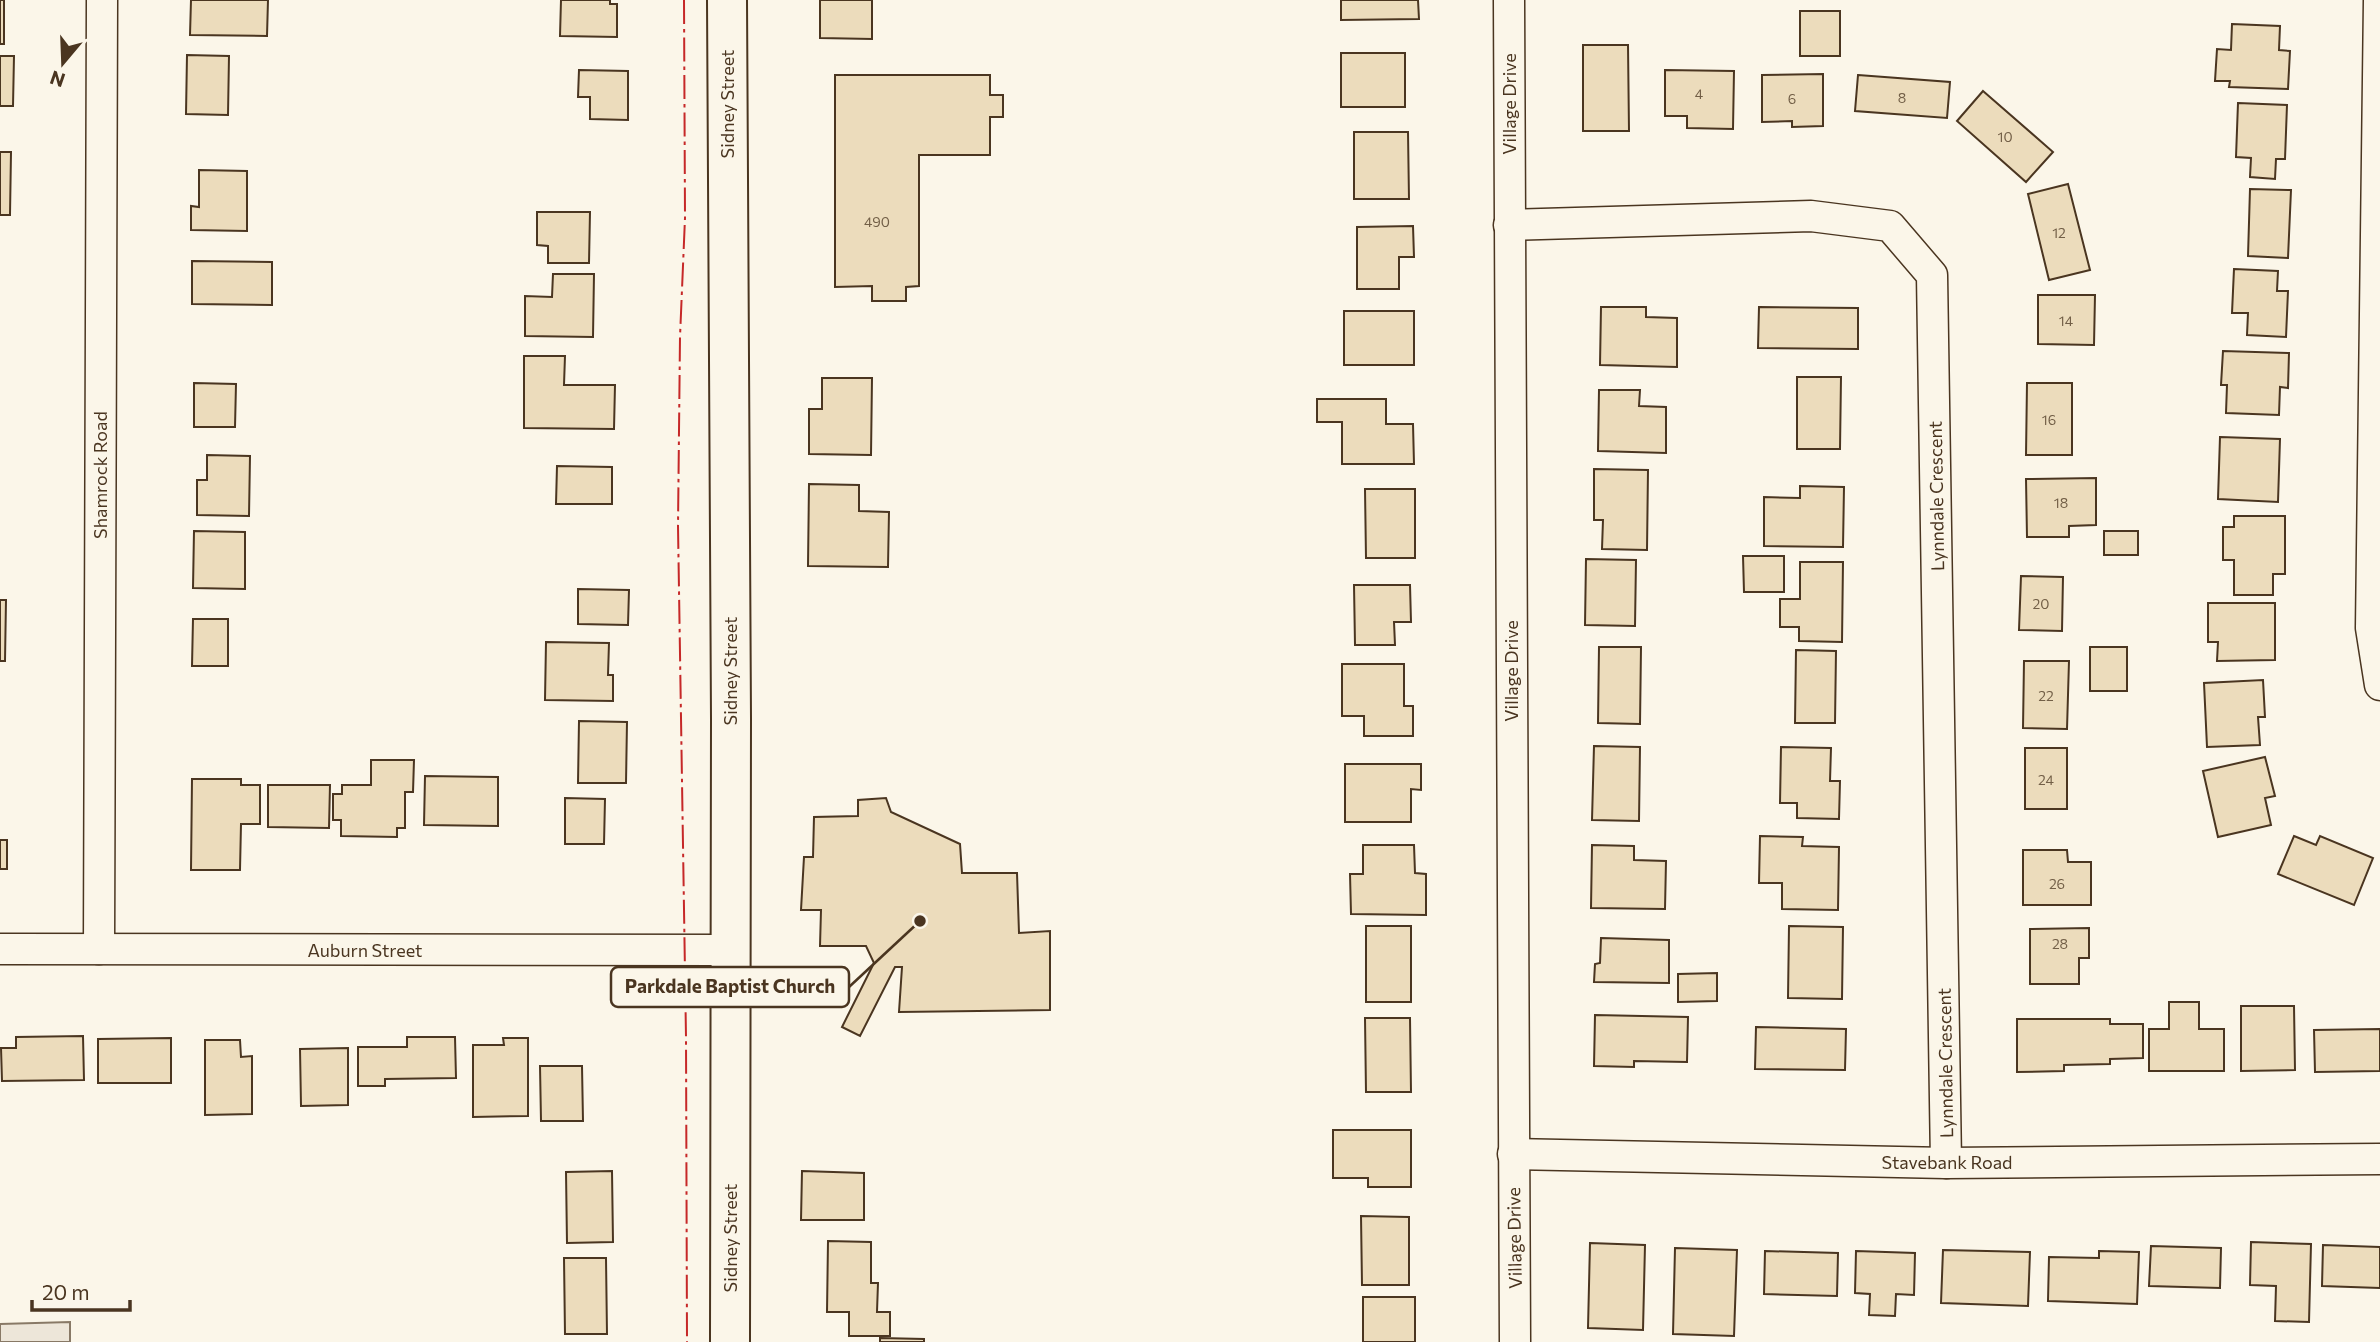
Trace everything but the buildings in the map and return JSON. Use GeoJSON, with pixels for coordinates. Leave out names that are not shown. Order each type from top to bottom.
{"type":"FeatureCollection","features":[{"type":"Feature","properties":{"kind":"main road","name":"Sidney Street"},"geometry":{"type":"LineString","coordinates":[[726,0],[731,950],[730,1342]]}},
{"type":"Feature","properties":{"kind":"street","name":"Shamrock Road"},"geometry":{"type":"LineString","coordinates":[[99,949],[102,0]]}},
{"type":"Feature","properties":{"kind":"street","name":"Village Drive"},"geometry":{"type":"LineString","coordinates":[[1508,0],[1515,1342]]}},
{"type":"Feature","properties":{"kind":"street"},"geometry":{"type":"LineString","coordinates":[[2379,0],[2371,628],[2380,685]]}},
{"type":"Feature","properties":{"kind":"street","name":"Lynndale Crescent"},"geometry":{"type":"LineString","coordinates":[[1509,225],[1811,216],[1890,226],[1932,275],[1946,1163]]}},
{"type":"Feature","properties":{"kind":"street","name":"Auburn Street"},"geometry":{"type":"LineString","coordinates":[[0,949],[731,950]]}},
{"type":"Feature","properties":{"kind":"street","name":"Stavebank Road"},"geometry":{"type":"LineString","coordinates":[[1513,1154],[1946,1163],[2380,1159]]}},
{"type":"Feature","properties":{"kind":"shaded area"},"geometry":{"type":"Polygon","coordinates":[[[70,1322],[70,1342],[0,1342],[0,1324],[70,1322]]]}},
{"type":"Feature","properties":{"kind":"power"},"geometry":{"type":"LineString","coordinates":[[684,0],[685,218],[680,337],[678,526],[686,1037],[687,1342]]}},
{"type":"Feature","properties":{"kind":"place","name":"Parkdale Baptist Church"},"geometry":{"type":"Point","coordinates":[920,921]}}]}
